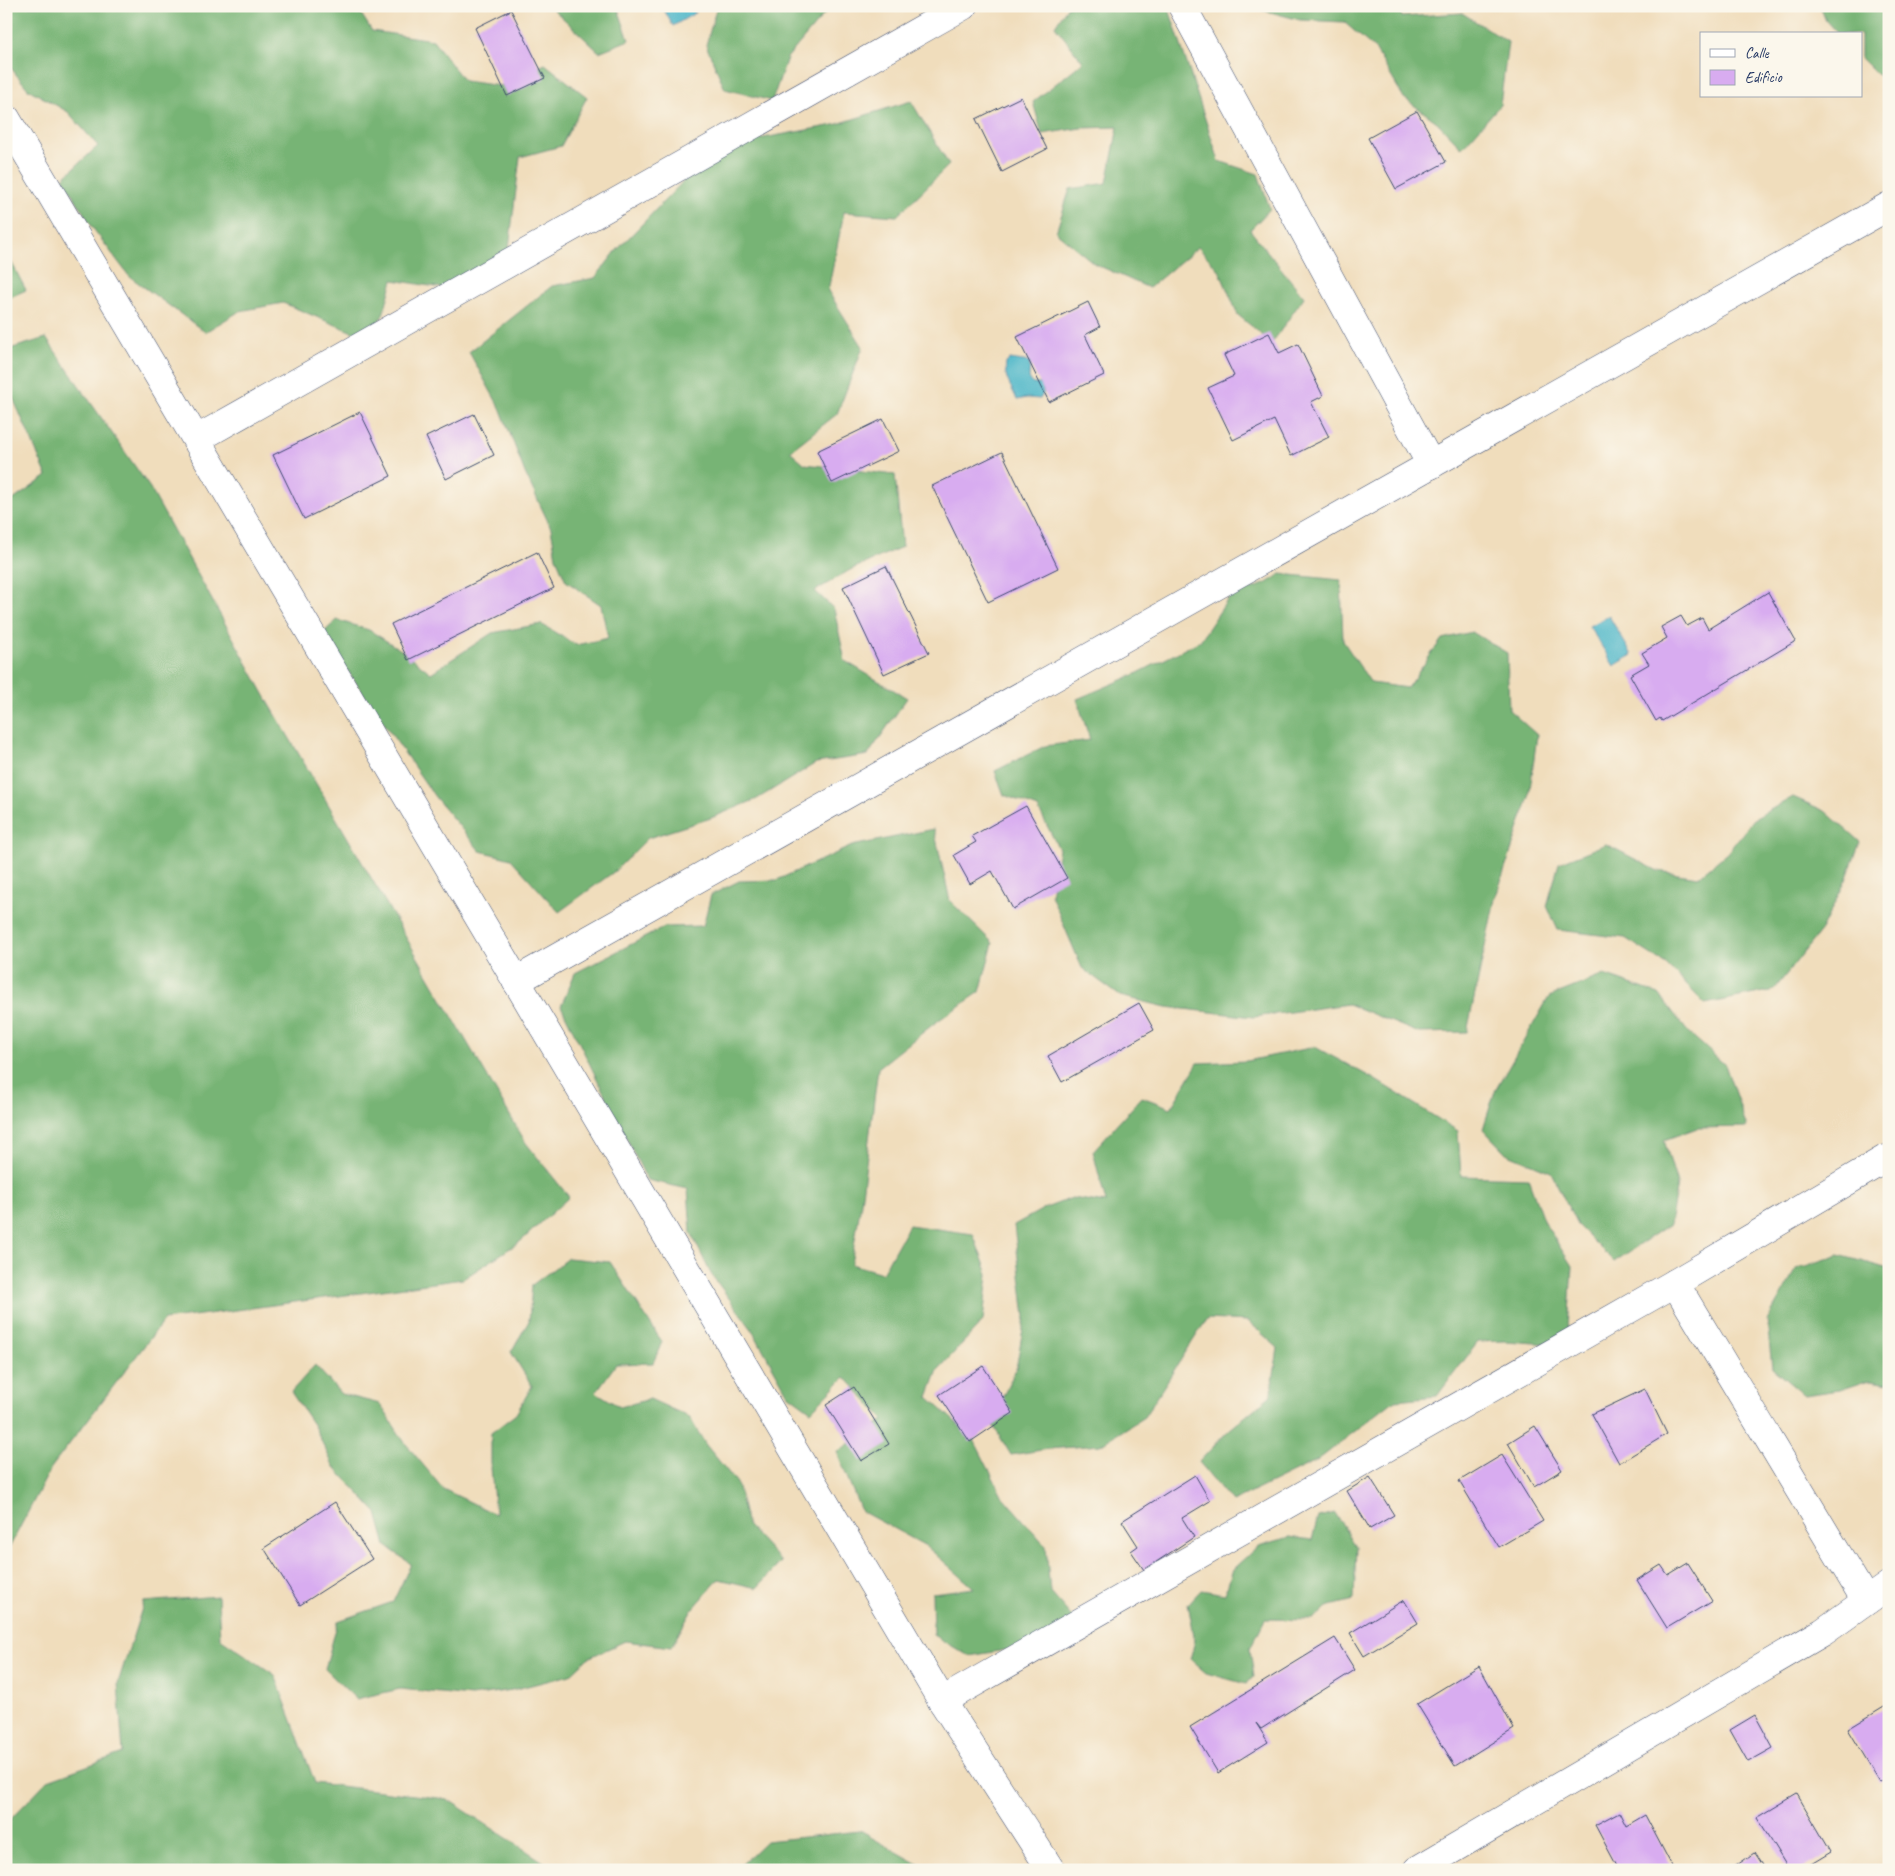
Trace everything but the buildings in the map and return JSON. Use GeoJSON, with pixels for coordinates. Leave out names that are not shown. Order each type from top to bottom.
{"type":"FeatureCollection","features":[{"type":"Feature","properties":{"kind":"street"},"geometry":{"type":"LineString","coordinates":[[197,439],[963,6]]}},
{"type":"Feature","properties":{"kind":"street"},"geometry":{"type":"LineString","coordinates":[[1182,6],[1431,465]]}},
{"type":"Feature","properties":{"kind":"street"},"geometry":{"type":"LineString","coordinates":[[6,118],[942,1701],[1050,1870]]}},
{"type":"Feature","properties":{"kind":"street"},"geometry":{"type":"LineString","coordinates":[[516,981],[1889,206]]}},
{"type":"Feature","properties":{"kind":"street"},"geometry":{"type":"LineString","coordinates":[[942,1701],[1675,1283],[1885,1159]]}},
{"type":"Feature","properties":{"kind":"street"},"geometry":{"type":"LineString","coordinates":[[1675,1283],[1866,1601]]}},
{"type":"Feature","properties":{"kind":"street"},"geometry":{"type":"LineString","coordinates":[[1417,1870],[1823,1632],[1889,1585]]}},
{"type":"Feature","properties":{"kind":"green space"},"geometry":{"type":"Polygon","coordinates":[[[6,6],[356,6],[372,31],[433,40],[464,81],[501,86],[545,64],[587,97],[561,146],[520,157],[508,256],[461,291],[393,280],[383,315],[367,338],[283,303],[240,311],[205,332],[129,276],[92,227],[63,178],[98,146],[68,112],[28,89],[6,62],[6,6]]]}},
{"type":"Feature","properties":{"kind":"green space"},"geometry":{"type":"Polygon","coordinates":[[[550,6],[617,6],[629,40],[599,52],[550,6]]]}},
{"type":"Feature","properties":{"kind":"green space"},"geometry":{"type":"Polygon","coordinates":[[[717,6],[831,6],[787,58],[772,101],[725,89],[706,45],[717,6]]]}},
{"type":"Feature","properties":{"kind":"green space"},"geometry":{"type":"Polygon","coordinates":[[[1068,6],[1168,6],[1219,161],[1258,174],[1270,209],[1250,230],[1304,297],[1272,343],[1238,315],[1219,270],[1198,247],[1149,288],[1095,264],[1056,232],[1070,189],[1107,183],[1118,127],[1081,128],[1042,134],[1033,102],[1083,62],[1055,26],[1068,6]]]}},
{"type":"Feature","properties":{"kind":"green space"},"geometry":{"type":"Polygon","coordinates":[[[1248,6],[1397,6],[1402,17],[1462,13],[1508,42],[1500,105],[1462,148],[1437,122],[1404,98],[1375,49],[1344,22],[1300,20],[1248,6]]]}},
{"type":"Feature","properties":{"kind":"green space"},"geometry":{"type":"Polygon","coordinates":[[[1820,6],[1889,6],[1889,86],[1862,59],[1862,32],[1836,32],[1826,21],[1820,6]]]}},
{"type":"Feature","properties":{"kind":"green space"},"geometry":{"type":"Polygon","coordinates":[[[911,101],[949,165],[897,216],[844,212],[828,291],[863,347],[837,414],[790,451],[805,464],[895,475],[902,547],[850,570],[815,591],[834,609],[845,661],[907,698],[868,755],[816,763],[757,799],[711,818],[648,838],[615,871],[559,912],[511,859],[480,851],[435,797],[322,634],[337,620],[369,630],[401,650],[431,673],[492,633],[541,624],[576,645],[608,638],[601,605],[566,581],[556,557],[551,528],[525,473],[501,410],[469,352],[552,286],[595,278],[617,250],[696,168],[758,139],[834,125],[911,101]]]}},
{"type":"Feature","properties":{"kind":"green space"},"geometry":{"type":"Polygon","coordinates":[[[6,252],[26,290],[6,299],[6,252]]]}},
{"type":"Feature","properties":{"kind":"green space"},"geometry":{"type":"Polygon","coordinates":[[[46,338],[150,488],[269,703],[526,1143],[569,1197],[521,1241],[463,1279],[164,1320],[51,1468],[6,1554],[6,505],[47,476],[6,382],[6,350],[46,338]]]}},
{"type":"Feature","properties":{"kind":"green space"},"geometry":{"type":"Polygon","coordinates":[[[1281,574],[1341,580],[1343,641],[1371,683],[1407,688],[1442,639],[1472,632],[1507,653],[1509,710],[1537,735],[1529,797],[1495,899],[1467,1032],[1419,1033],[1348,1004],[1254,1017],[1166,1007],[1120,996],[1082,968],[1051,895],[1059,849],[1038,808],[1004,795],[995,771],[1045,746],[1090,740],[1077,699],[1136,674],[1200,641],[1230,596],[1265,584],[1281,574]]]}},
{"type":"Feature","properties":{"kind":"green space"},"geometry":{"type":"Polygon","coordinates":[[[1793,797],[1825,811],[1860,842],[1846,880],[1821,930],[1774,990],[1705,1004],[1666,964],[1625,938],[1558,930],[1547,906],[1559,863],[1606,844],[1658,871],[1698,877],[1727,853],[1754,819],[1793,797]]]}},
{"type":"Feature","properties":{"kind":"green space"},"geometry":{"type":"Polygon","coordinates":[[[934,829],[950,901],[993,943],[980,992],[936,1022],[878,1068],[861,1203],[851,1264],[882,1273],[909,1225],[973,1234],[988,1274],[983,1321],[938,1370],[928,1397],[973,1438],[1003,1497],[1046,1546],[1050,1592],[1078,1624],[1043,1644],[969,1656],[933,1635],[932,1593],[974,1588],[926,1546],[861,1511],[837,1452],[884,1420],[845,1377],[811,1411],[788,1394],[751,1328],[711,1274],[691,1233],[688,1189],[647,1180],[561,1006],[575,973],[665,927],[703,926],[711,895],[739,881],[777,880],[852,846],[934,829]]]}},
{"type":"Feature","properties":{"kind":"green space"},"geometry":{"type":"Polygon","coordinates":[[[1604,975],[1659,994],[1688,1032],[1725,1065],[1747,1127],[1697,1128],[1664,1140],[1677,1184],[1670,1224],[1614,1262],[1577,1225],[1551,1172],[1506,1153],[1483,1129],[1495,1091],[1549,997],[1604,975]]]}},
{"type":"Feature","properties":{"kind":"green space"},"geometry":{"type":"Polygon","coordinates":[[[1315,1047],[1374,1079],[1458,1131],[1461,1176],[1528,1178],[1544,1222],[1572,1266],[1567,1345],[1505,1341],[1478,1342],[1437,1396],[1395,1400],[1318,1460],[1232,1502],[1199,1462],[1228,1431],[1271,1395],[1278,1348],[1248,1321],[1207,1319],[1144,1417],[1100,1445],[1048,1449],[1011,1455],[991,1422],[1016,1369],[1025,1317],[1014,1225],[1043,1209],[1072,1198],[1106,1203],[1093,1151],[1142,1097],[1171,1108],[1198,1063],[1247,1061],[1315,1047]]]}},
{"type":"Feature","properties":{"kind":"green space"},"geometry":{"type":"Polygon","coordinates":[[[1839,1255],[1889,1269],[1889,1383],[1870,1380],[1840,1390],[1804,1395],[1772,1368],[1767,1320],[1796,1269],[1839,1255]]]}},
{"type":"Feature","properties":{"kind":"green space"},"geometry":{"type":"Polygon","coordinates":[[[568,1258],[610,1262],[662,1342],[653,1363],[616,1364],[596,1392],[620,1407],[650,1399],[689,1417],[706,1445],[737,1483],[747,1525],[781,1562],[757,1588],[719,1579],[692,1610],[671,1647],[625,1641],[588,1658],[570,1675],[512,1690],[471,1696],[400,1689],[356,1699],[325,1669],[338,1621],[393,1602],[411,1564],[386,1546],[377,1513],[334,1467],[314,1426],[291,1392],[315,1365],[341,1394],[380,1404],[405,1443],[443,1489],[495,1514],[491,1467],[491,1433],[516,1414],[532,1386],[511,1352],[529,1321],[532,1285],[568,1258]]]}},
{"type":"Feature","properties":{"kind":"green space"},"geometry":{"type":"Polygon","coordinates":[[[1335,1513],[1356,1546],[1354,1600],[1327,1607],[1313,1620],[1265,1619],[1250,1649],[1254,1677],[1246,1684],[1206,1673],[1190,1659],[1195,1641],[1188,1604],[1201,1590],[1225,1594],[1233,1569],[1258,1546],[1290,1537],[1312,1540],[1318,1517],[1335,1513]]]}},
{"type":"Feature","properties":{"kind":"green space"},"geometry":{"type":"Polygon","coordinates":[[[218,1596],[220,1638],[275,1675],[315,1783],[447,1799],[556,1870],[6,1870],[6,1824],[48,1780],[123,1753],[118,1683],[144,1602],[218,1596]]]}},
{"type":"Feature","properties":{"kind":"green space"},"geometry":{"type":"Polygon","coordinates":[[[860,1831],[929,1870],[736,1870],[766,1841],[860,1831]]]}},
{"type":"Feature","properties":{"kind":"water"},"geometry":{"type":"Polygon","coordinates":[[[662,6],[692,6],[695,13],[673,26],[662,6]]]}},
{"type":"Feature","properties":{"kind":"water"},"geometry":{"type":"Polygon","coordinates":[[[1010,359],[1030,362],[1029,378],[1033,384],[1043,384],[1043,394],[1040,399],[1027,398],[1017,400],[1005,368],[1006,363],[1010,359]]]}},
{"type":"Feature","properties":{"kind":"water"},"geometry":{"type":"Polygon","coordinates":[[[1609,616],[1632,655],[1614,666],[1589,626],[1609,616]]]}}]}
